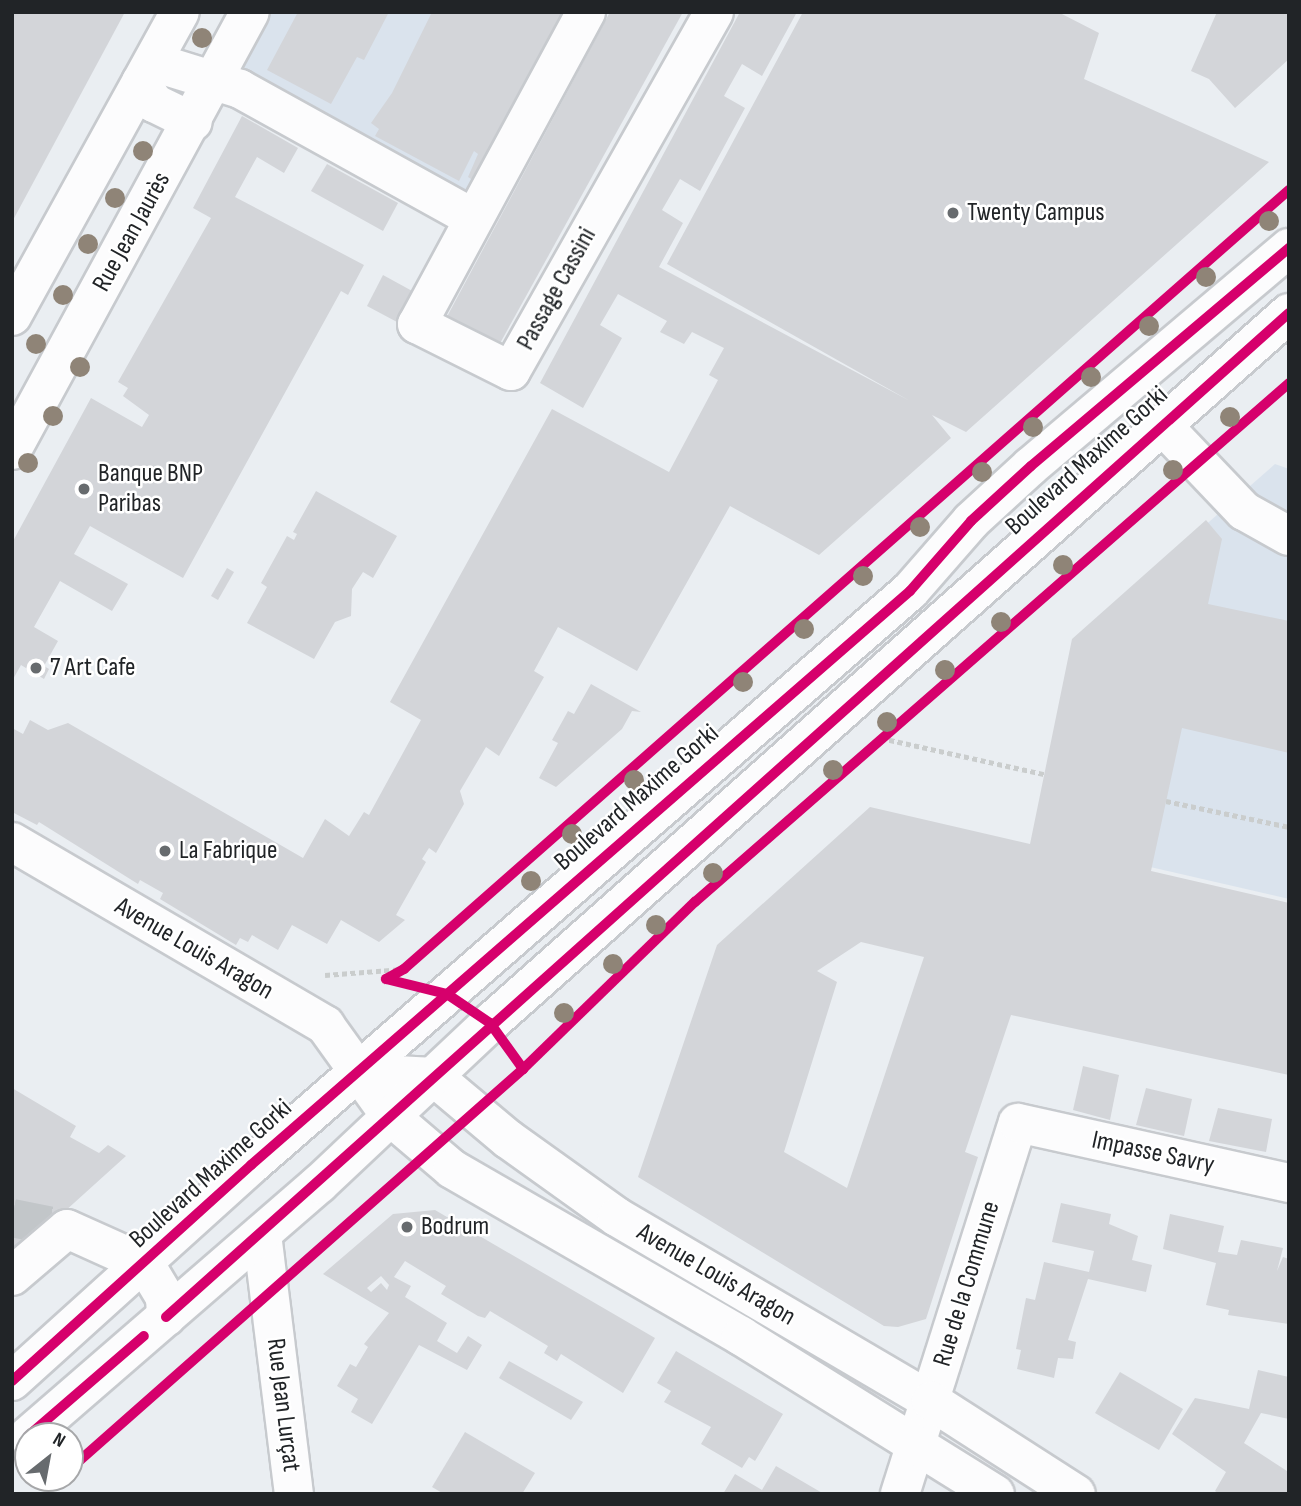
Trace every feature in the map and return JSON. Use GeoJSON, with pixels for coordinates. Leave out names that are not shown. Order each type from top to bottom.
{"type":"FeatureCollection","features":[{"type":"Feature","properties":{"kind":"main road"},"geometry":{"type":"LineString","coordinates":[[12,316],[180,12]]}},
{"type":"Feature","properties":{"kind":"main road","name":"Rue Jean Jaurès"},"geometry":{"type":"LineString","coordinates":[[12,450],[193,122],[250,12]]}},
{"type":"Feature","properties":{"kind":"main road","name":"Passage Cassini"},"geometry":{"type":"LineString","coordinates":[[586,12],[417,324],[511,371],[714,12]]}},
{"type":"Feature","properties":{"kind":"main road"},"geometry":{"type":"LineString","coordinates":[[147,72],[214,78],[473,218]]}},
{"type":"Feature","properties":{"kind":"main road"},"geometry":{"type":"LineString","coordinates":[[147,72],[154,103],[193,122]]}},
{"type":"Feature","properties":{"kind":"main road","name":"Boulevard Maxime Gorki"},"geometry":{"type":"LineString","coordinates":[[12,1381],[447,994],[910,591],[971,521],[1084,420],[1289,248]]}},
{"type":"Feature","properties":{"kind":"main road","name":"Boulevard Maxime Gorki"},"geometry":{"type":"LineString","coordinates":[[44,1422],[262,1234],[1118,462],[1289,313]]}},
{"type":"Feature","properties":{"kind":"main road"},"geometry":{"type":"LineString","coordinates":[[1084,420],[1118,462]]}},
{"type":"Feature","properties":{"kind":"main road"},"geometry":{"type":"LineString","coordinates":[[1162,425],[1244,511],[1289,536]]}},
{"type":"Feature","properties":{"kind":"main road","name":"Avenue Louis Aragon"},"geometry":{"type":"LineString","coordinates":[[12,842],[325,1025],[391,1117],[452,1169],[741,1336],[995,1494]]}},
{"type":"Feature","properties":{"kind":"main road"},"geometry":{"type":"LineString","coordinates":[[358,1073],[434,1077]]}},
{"type":"Feature","properties":{"kind":"main road","name":"Avenue Louis Aragon"},"geometry":{"type":"LineString","coordinates":[[434,1077],[508,1139],[617,1217],[931,1401],[1076,1494]]}},
{"type":"Feature","properties":{"kind":"main road","name":"Rue de la Commune"},"geometry":{"type":"LineString","coordinates":[[900,1494],[1018,1123]]}},
{"type":"Feature","properties":{"kind":"main road","name":"Impasse Savry"},"geometry":{"type":"LineString","coordinates":[[1018,1123],[1289,1183]]}},
{"type":"Feature","properties":{"kind":"main road"},"geometry":{"type":"LineString","coordinates":[[12,1276],[66,1229],[145,1265],[165,1297],[166,1317]]}},
{"type":"Feature","properties":{"kind":"main road","name":"Rue Jean Lurçat"},"geometry":{"type":"LineString","coordinates":[[262,1234],[294,1494]]}},
{"type":"Feature","properties":{"kind":"path"},"geometry":{"type":"LineString","coordinates":[[881,738],[1044,774]]}},
{"type":"Feature","properties":{"kind":"path"},"geometry":{"type":"LineString","coordinates":[[1166,801],[1289,827]]}},
{"type":"Feature","properties":{"kind":"path"},"geometry":{"type":"LineString","coordinates":[[386,979],[447,994]]}},
{"type":"Feature","properties":{"kind":"shaded area"},"geometry":{"type":"Polygon","coordinates":[[[272,12],[576,12],[474,201],[241,70],[272,12]]]}},
{"type":"Feature","properties":{"kind":"shaded area"},"geometry":{"type":"Polygon","coordinates":[[[1275,464],[1289,469],[1289,899],[1033,840],[1079,636],[1275,464]]]}},
{"type":"Feature","properties":{"kind":"building"},"geometry":{"type":"Polygon","coordinates":[[[12,12],[125,12],[12,222],[12,12]]]}},
{"type":"Feature","properties":{"kind":"building"},"geometry":{"type":"Polygon","coordinates":[[[298,12],[389,12],[364,60],[357,57],[331,104],[267,70],[298,12]]]}},
{"type":"Feature","properties":{"kind":"building"},"geometry":{"type":"Polygon","coordinates":[[[432,12],[565,12],[474,181],[468,177],[478,154],[474,151],[459,181],[375,136],[379,129],[371,123],[392,93],[432,12]]]}},
{"type":"Feature","properties":{"kind":"building"},"geometry":{"type":"Polygon","coordinates":[[[610,12],[683,12],[493,356],[442,326],[610,12]]]}},
{"type":"Feature","properties":{"kind":"building"},"geometry":{"type":"Polygon","coordinates":[[[740,12],[797,12],[762,76],[742,64],[724,96],[745,108],[700,191],[680,179],[662,210],[683,223],[659,267],[910,401],[667,264],[803,12],[1058,12],[1099,33],[1084,79],[1269,162],[966,432],[932,415],[951,438],[819,555],[730,506],[637,671],[558,627],[534,671],[544,677],[499,756],[486,747],[460,791],[464,804],[436,853],[429,848],[422,859],[426,862],[396,915],[405,920],[379,942],[341,920],[327,944],[292,925],[278,950],[252,935],[248,942],[240,938],[236,945],[160,899],[163,893],[140,880],[138,884],[39,822],[37,825],[12,812],[12,728],[23,734],[30,720],[48,730],[68,723],[303,858],[325,819],[349,836],[364,812],[369,815],[421,720],[390,702],[552,409],[669,472],[718,380],[709,375],[724,348],[692,332],[684,344],[660,332],[667,321],[618,294],[600,325],[622,338],[583,408],[540,383],[740,12]]]}},
{"type":"Feature","properties":{"kind":"building"},"geometry":{"type":"Polygon","coordinates":[[[1217,12],[1289,12],[1289,59],[1235,108],[1209,79],[1191,71],[1217,12]]]}},
{"type":"Feature","properties":{"kind":"building"},"geometry":{"type":"Polygon","coordinates":[[[242,116],[298,148],[284,173],[257,157],[235,197],[364,265],[348,295],[341,291],[183,578],[90,526],[74,554],[128,584],[112,611],[60,581],[34,627],[58,641],[44,666],[49,669],[44,679],[21,665],[12,681],[12,543],[91,398],[142,427],[149,415],[123,396],[128,388],[118,382],[211,218],[193,208],[242,116]]]}},
{"type":"Feature","properties":{"kind":"building"},"geometry":{"type":"Polygon","coordinates":[[[327,164],[398,203],[383,231],[311,191],[327,164]]]}},
{"type":"Feature","properties":{"kind":"building"},"geometry":{"type":"Polygon","coordinates":[[[383,275],[414,292],[397,322],[367,306],[383,275]]]}},
{"type":"Feature","properties":{"kind":"building"},"geometry":{"type":"Polygon","coordinates":[[[316,491],[397,536],[373,578],[363,572],[352,589],[351,616],[335,622],[314,659],[247,623],[267,587],[261,583],[287,536],[294,540],[297,534],[293,532],[316,491]]]}},
{"type":"Feature","properties":{"kind":"building"},"geometry":{"type":"Polygon","coordinates":[[[1206,520],[1222,539],[1208,604],[1289,621],[1289,753],[1182,728],[1151,871],[1289,903],[1289,1075],[1011,1015],[965,1152],[978,1157],[926,1319],[898,1327],[884,1326],[638,1177],[717,945],[870,807],[1030,844],[1072,639],[1206,520]],[[861,942],[817,971],[837,982],[784,1152],[847,1188],[924,957],[861,942]]]}},
{"type":"Feature","properties":{"kind":"building"},"geometry":{"type":"Polygon","coordinates":[[[227,568],[234,572],[218,600],[211,596],[227,568]]]}},
{"type":"Feature","properties":{"kind":"building"},"geometry":{"type":"Polygon","coordinates":[[[591,684],[641,712],[632,711],[622,729],[556,787],[539,778],[558,743],[552,740],[568,711],[574,714],[591,684]]]}},
{"type":"Feature","properties":{"kind":"building"},"geometry":{"type":"Polygon","coordinates":[[[1083,1066],[1119,1075],[1110,1120],[1073,1110],[1083,1066]]]}},
{"type":"Feature","properties":{"kind":"building"},"geometry":{"type":"Polygon","coordinates":[[[12,1088],[76,1126],[70,1137],[99,1153],[108,1145],[126,1156],[12,1259],[12,1088]]]}},
{"type":"Feature","properties":{"kind":"building"},"geometry":{"type":"Polygon","coordinates":[[[1146,1088],[1192,1099],[1184,1136],[1136,1125],[1146,1088]]]}},
{"type":"Feature","properties":{"kind":"building"},"geometry":{"type":"Polygon","coordinates":[[[1218,1108],[1272,1119],[1266,1152],[1209,1141],[1218,1108]]]}},
{"type":"Feature","properties":{"kind":"building"},"geometry":{"type":"Polygon","coordinates":[[[1061,1203],[1111,1214],[1109,1224],[1138,1236],[1132,1260],[1152,1265],[1146,1292],[1088,1279],[1068,1340],[1076,1342],[1073,1359],[1058,1358],[1054,1378],[1017,1369],[1021,1350],[1016,1349],[1026,1298],[1035,1300],[1044,1262],[1089,1272],[1094,1251],[1052,1242],[1061,1203]]]}},
{"type":"Feature","properties":{"kind":"building"},"geometry":{"type":"Polygon","coordinates":[[[435,1210],[655,1338],[623,1393],[561,1354],[557,1361],[544,1353],[548,1346],[490,1311],[485,1318],[478,1316],[441,1294],[446,1286],[405,1261],[394,1277],[411,1286],[405,1297],[447,1323],[437,1341],[457,1353],[468,1336],[482,1345],[467,1370],[419,1345],[372,1424],[351,1412],[358,1399],[337,1386],[350,1364],[356,1367],[368,1347],[364,1344],[389,1313],[323,1274],[393,1214],[435,1210]],[[381,1276],[367,1288],[371,1292],[381,1283],[387,1290],[389,1285],[381,1276]]]}},
{"type":"Feature","properties":{"kind":"building"},"geometry":{"type":"Polygon","coordinates":[[[1170,1214],[1224,1226],[1218,1252],[1237,1255],[1241,1240],[1283,1248],[1277,1271],[1283,1257],[1289,1259],[1289,1324],[1228,1315],[1229,1310],[1206,1305],[1216,1263],[1163,1249],[1170,1214]]]}},
{"type":"Feature","properties":{"kind":"building"},"geometry":{"type":"Polygon","coordinates":[[[676,1351],[783,1414],[755,1461],[749,1457],[742,1468],[701,1444],[711,1427],[664,1402],[671,1391],[657,1383],[676,1351]]]}},
{"type":"Feature","properties":{"kind":"building"},"geometry":{"type":"Polygon","coordinates":[[[509,1361],[583,1402],[571,1420],[499,1378],[509,1361]]]}},
{"type":"Feature","properties":{"kind":"building"},"geometry":{"type":"Polygon","coordinates":[[[1258,1370],[1289,1377],[1289,1419],[1261,1413],[1244,1443],[1287,1471],[1289,1468],[1289,1494],[1219,1494],[1215,1491],[1226,1472],[1172,1434],[1195,1398],[1249,1409],[1258,1370]]]}},
{"type":"Feature","properties":{"kind":"building"},"geometry":{"type":"Polygon","coordinates":[[[1120,1372],[1183,1409],[1159,1450],[1095,1413],[1120,1372]]]}},
{"type":"Feature","properties":{"kind":"building"},"geometry":{"type":"Polygon","coordinates":[[[465,1432],[535,1473],[522,1494],[444,1494],[432,1487],[465,1432]]]}},
{"type":"Feature","properties":{"kind":"building"},"geometry":{"type":"Polygon","coordinates":[[[776,1466],[824,1494],[723,1494],[735,1474],[762,1490],[776,1466]]]}},
{"type":"Feature","properties":{"kind":"tunnel"},"geometry":{"type":"LineString","coordinates":[[12,1218],[67,1229]]}},
{"type":"Feature","properties":{"kind":"cycle path"},"geometry":{"type":"LineString","coordinates":[[386,979],[404,969],[1289,190]]}},
{"type":"Feature","properties":{"kind":"cycle path"},"geometry":{"type":"LineString","coordinates":[[12,1381],[251,1165],[910,591],[971,521],[1031,466],[1289,248]]}},
{"type":"Feature","properties":{"kind":"cycle path"},"geometry":{"type":"LineString","coordinates":[[166,1317],[1289,313]]}},
{"type":"Feature","properties":{"kind":"cycle path"},"geometry":{"type":"LineString","coordinates":[[84,1457],[523,1069],[695,902],[1289,383]]}},
{"type":"Feature","properties":{"kind":"cycle path"},"geometry":{"type":"LineString","coordinates":[[386,979],[447,994],[490,1023],[523,1069]]}},
{"type":"Feature","properties":{"kind":"cycle path"},"geometry":{"type":"LineString","coordinates":[[44,1422],[144,1336]]}},
{"type":"Feature","properties":{"kind":"place","name":"Twenty Campus"},"geometry":{"type":"Point","coordinates":[953,213]}},
{"type":"Feature","properties":{"kind":"place","name":"Banque BNP Paribas"},"geometry":{"type":"Point","coordinates":[84,489]}},
{"type":"Feature","properties":{"kind":"place","name":"7 Art Cafe"},"geometry":{"type":"Point","coordinates":[36,668]}},
{"type":"Feature","properties":{"kind":"place","name":"La Fabrique"},"geometry":{"type":"Point","coordinates":[165,851]}},
{"type":"Feature","properties":{"kind":"place","name":"Bodrum"},"geometry":{"type":"Point","coordinates":[407,1227]}}]}
